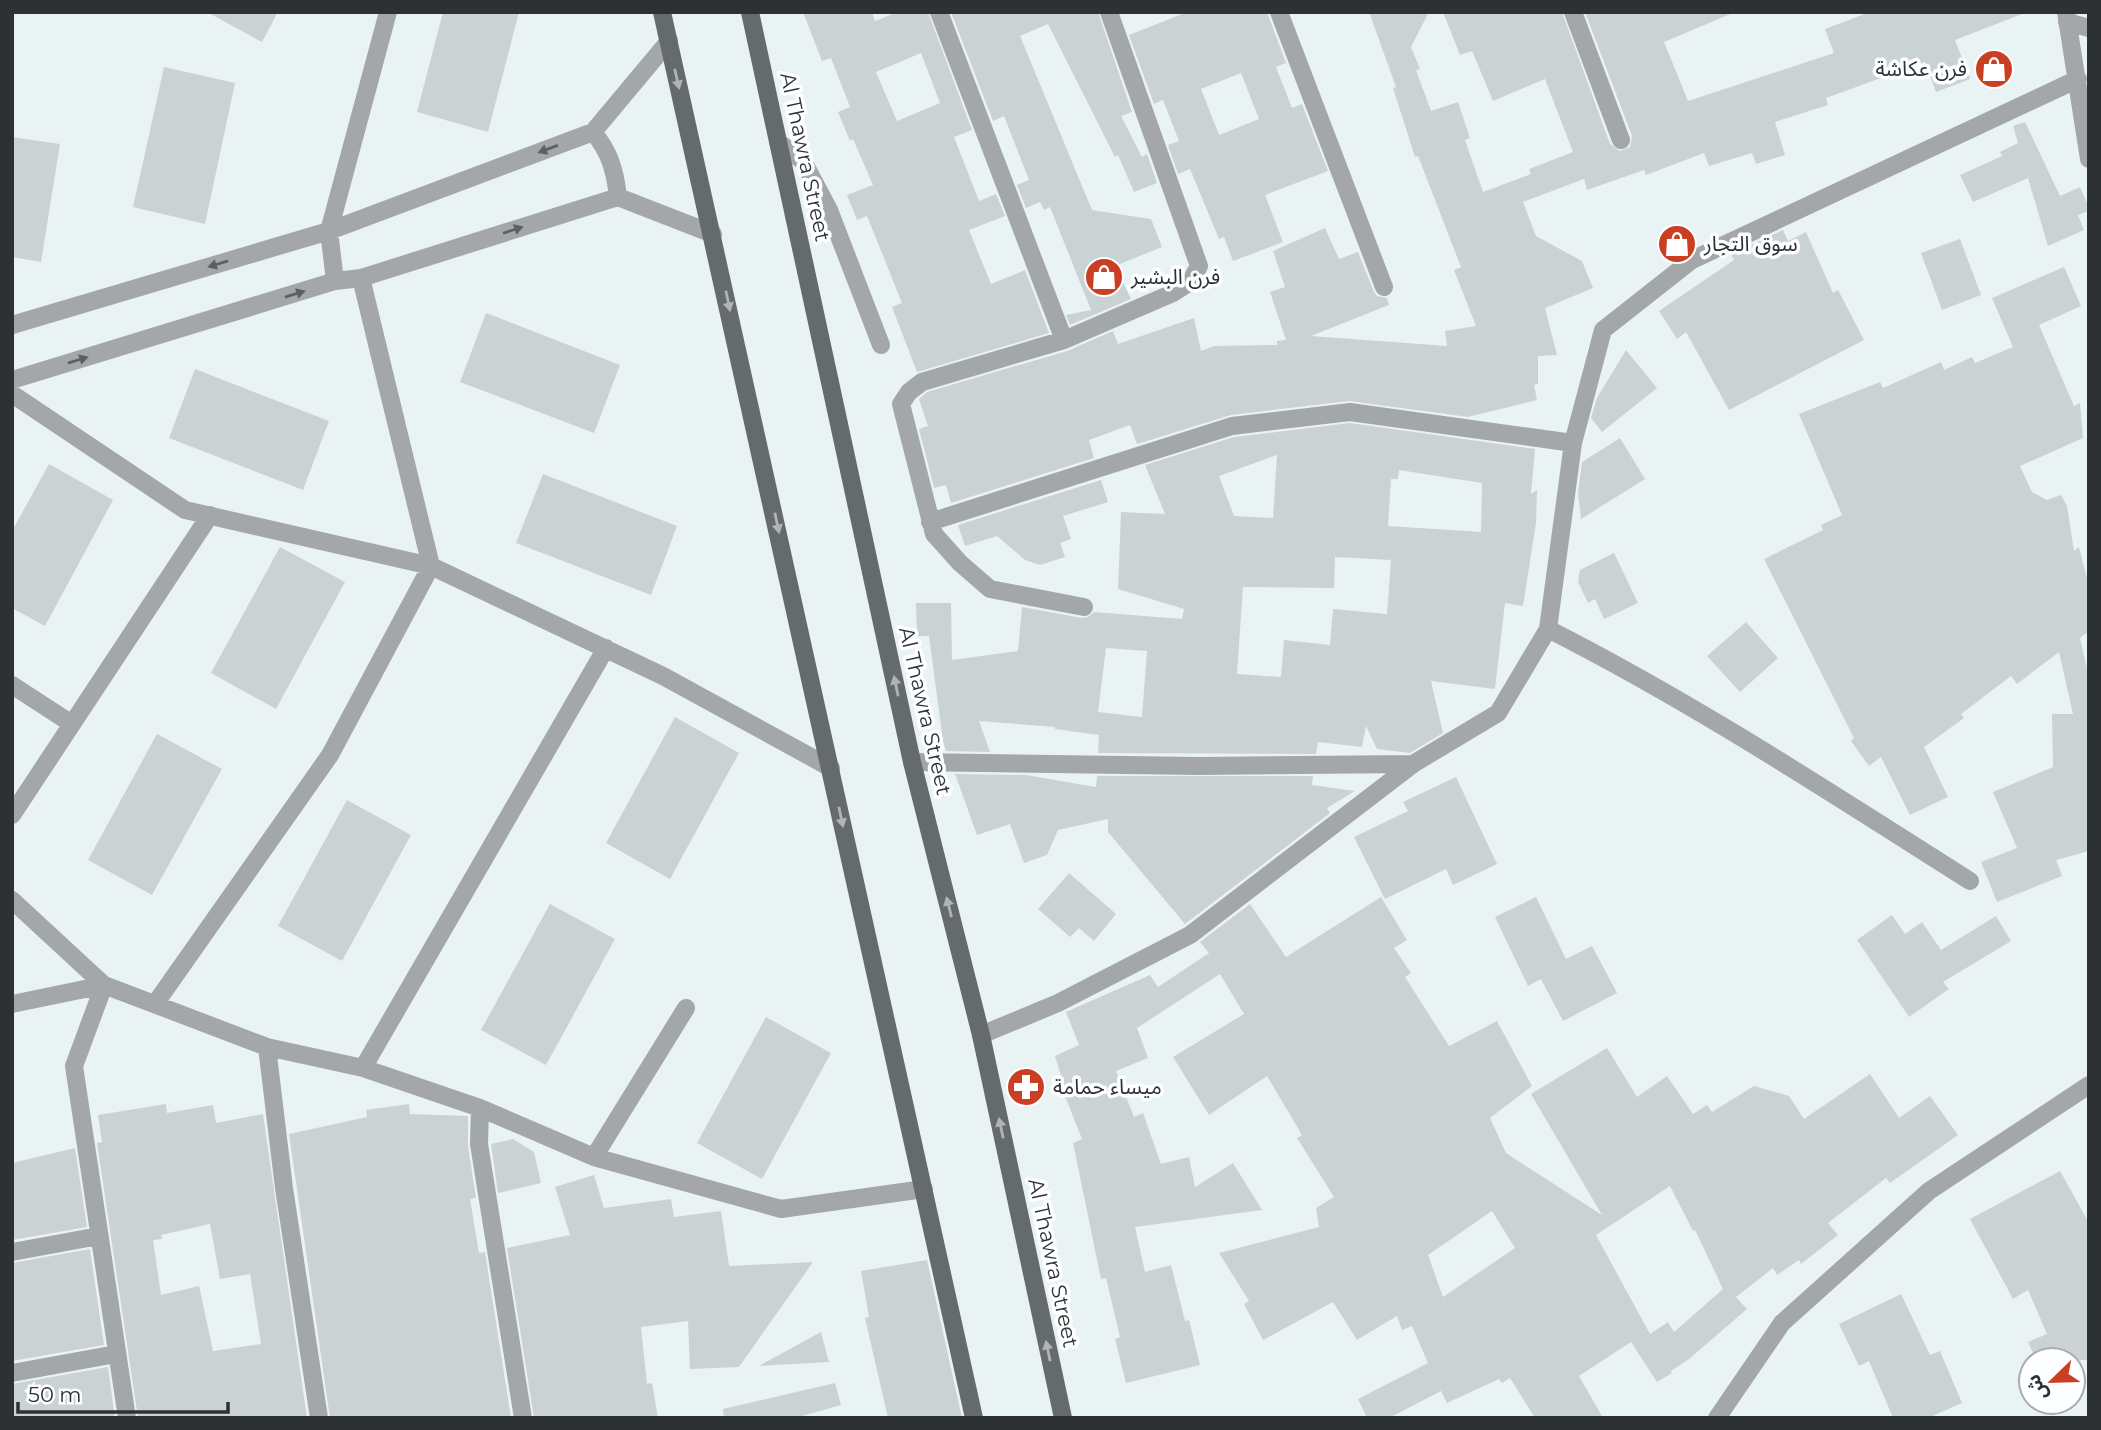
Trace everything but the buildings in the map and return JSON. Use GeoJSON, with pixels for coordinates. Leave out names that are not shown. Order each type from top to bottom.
{"type":"FeatureCollection","features":[{"type":"Feature","properties":{"kind":"main road"},"geometry":{"type":"LineString","coordinates":[[662,12],[974,1418]]}},
{"type":"Feature","properties":{"kind":"main road","name":"Al Thawra Street"},"geometry":{"type":"LineString","coordinates":[[750,12],[912,762],[981,1035],[1063,1418]]}},
{"type":"Feature","properties":{"kind":"street"},"geometry":{"type":"LineString","coordinates":[[335,281],[329,231],[388,12]]}},
{"type":"Feature","properties":{"kind":"street"},"geometry":{"type":"LineString","coordinates":[[939,12],[1064,340]]}},
{"type":"Feature","properties":{"kind":"street"},"geometry":{"type":"LineString","coordinates":[[1084,607],[990,589],[960,563],[934,534],[901,404],[909,392],[922,382],[1064,340],[1173,293],[1190,282],[1199,266],[1109,12]]}},
{"type":"Feature","properties":{"kind":"street"},"geometry":{"type":"LineString","coordinates":[[1279,12],[1384,287]]}},
{"type":"Feature","properties":{"kind":"street"},"geometry":{"type":"LineString","coordinates":[[1573,12],[1621,140]]}},
{"type":"Feature","properties":{"kind":"street"},"geometry":{"type":"LineString","coordinates":[[2066,17],[2089,28]]}},
{"type":"Feature","properties":{"kind":"street"},"geometry":{"type":"LineString","coordinates":[[2066,17],[2089,159]]}},
{"type":"Feature","properties":{"kind":"street"},"geometry":{"type":"LineString","coordinates":[[12,326],[329,231],[593,132],[669,41]]}},
{"type":"Feature","properties":{"kind":"street"},"geometry":{"type":"LineString","coordinates":[[981,1035],[1058,1003],[1190,935],[1413,764],[1498,713],[1548,629],[1573,443],[1603,330],[1692,260],[2078,79]]}},
{"type":"Feature","properties":{"kind":"street"},"geometry":{"type":"LineString","coordinates":[[593,132],[606,147],[615,171],[618,197]]}},
{"type":"Feature","properties":{"kind":"street"},"geometry":{"type":"LineString","coordinates":[[778,142],[803,161],[829,210],[881,345]]}},
{"type":"Feature","properties":{"kind":"street"},"geometry":{"type":"LineString","coordinates":[[12,380],[335,281],[361,278],[618,197],[713,234]]}},
{"type":"Feature","properties":{"kind":"street"},"geometry":{"type":"LineString","coordinates":[[155,1004],[330,755],[431,566],[361,278]]}},
{"type":"Feature","properties":{"kind":"street"},"geometry":{"type":"LineString","coordinates":[[12,394],[186,510],[431,566],[663,676],[831,768]]}},
{"type":"Feature","properties":{"kind":"street"},"geometry":{"type":"LineString","coordinates":[[930,522],[1232,426],[1350,412],[1573,443]]}},
{"type":"Feature","properties":{"kind":"street"},"geometry":{"type":"LineString","coordinates":[[12,815],[210,515]]}},
{"type":"Feature","properties":{"kind":"street"},"geometry":{"type":"LineString","coordinates":[[1548,629],[1632,671],[1794,768],[1970,881]]}},
{"type":"Feature","properties":{"kind":"street"},"geometry":{"type":"LineString","coordinates":[[363,1069],[606,648]]}},
{"type":"Feature","properties":{"kind":"street"},"geometry":{"type":"LineString","coordinates":[[12,685],[72,724]]}},
{"type":"Feature","properties":{"kind":"street"},"geometry":{"type":"LineString","coordinates":[[912,762],[1198,766],[1413,764]]}},
{"type":"Feature","properties":{"kind":"street"},"geometry":{"type":"LineString","coordinates":[[12,900],[104,985],[267,1047],[363,1069],[480,1108],[594,1157],[780,1209],[924,1189]]}},
{"type":"Feature","properties":{"kind":"street"},"geometry":{"type":"LineString","coordinates":[[12,1004],[104,985]]}},
{"type":"Feature","properties":{"kind":"street"},"geometry":{"type":"LineString","coordinates":[[104,985],[75,1066],[127,1418]]}},
{"type":"Feature","properties":{"kind":"street"},"geometry":{"type":"LineString","coordinates":[[594,1157],[686,1008]]}},
{"type":"Feature","properties":{"kind":"street"},"geometry":{"type":"LineString","coordinates":[[267,1047],[284,1188],[319,1418]]}},
{"type":"Feature","properties":{"kind":"street"},"geometry":{"type":"LineString","coordinates":[[1717,1418],[1782,1323],[1929,1191],[2089,1085]]}},
{"type":"Feature","properties":{"kind":"street"},"geometry":{"type":"LineString","coordinates":[[480,1108],[479,1144],[523,1418]]}},
{"type":"Feature","properties":{"kind":"street"},"geometry":{"type":"LineString","coordinates":[[12,1252],[99,1236]]}},
{"type":"Feature","properties":{"kind":"street"},"geometry":{"type":"LineString","coordinates":[[12,1373],[116,1354]]}},
{"type":"Feature","properties":{"kind":"place","name":"فرن عكاشة"},"geometry":{"type":"Point","coordinates":[1994,69]}},
{"type":"Feature","properties":{"kind":"place","name":"سوق التجار"},"geometry":{"type":"Point","coordinates":[1677,244]}},
{"type":"Feature","properties":{"kind":"place","name":"فرن البشير"},"geometry":{"type":"Point","coordinates":[1104,277]}},
{"type":"Feature","properties":{"kind":"place","name":"ميساء حمامة"},"geometry":{"type":"Point","coordinates":[1026,1087]}}]}
